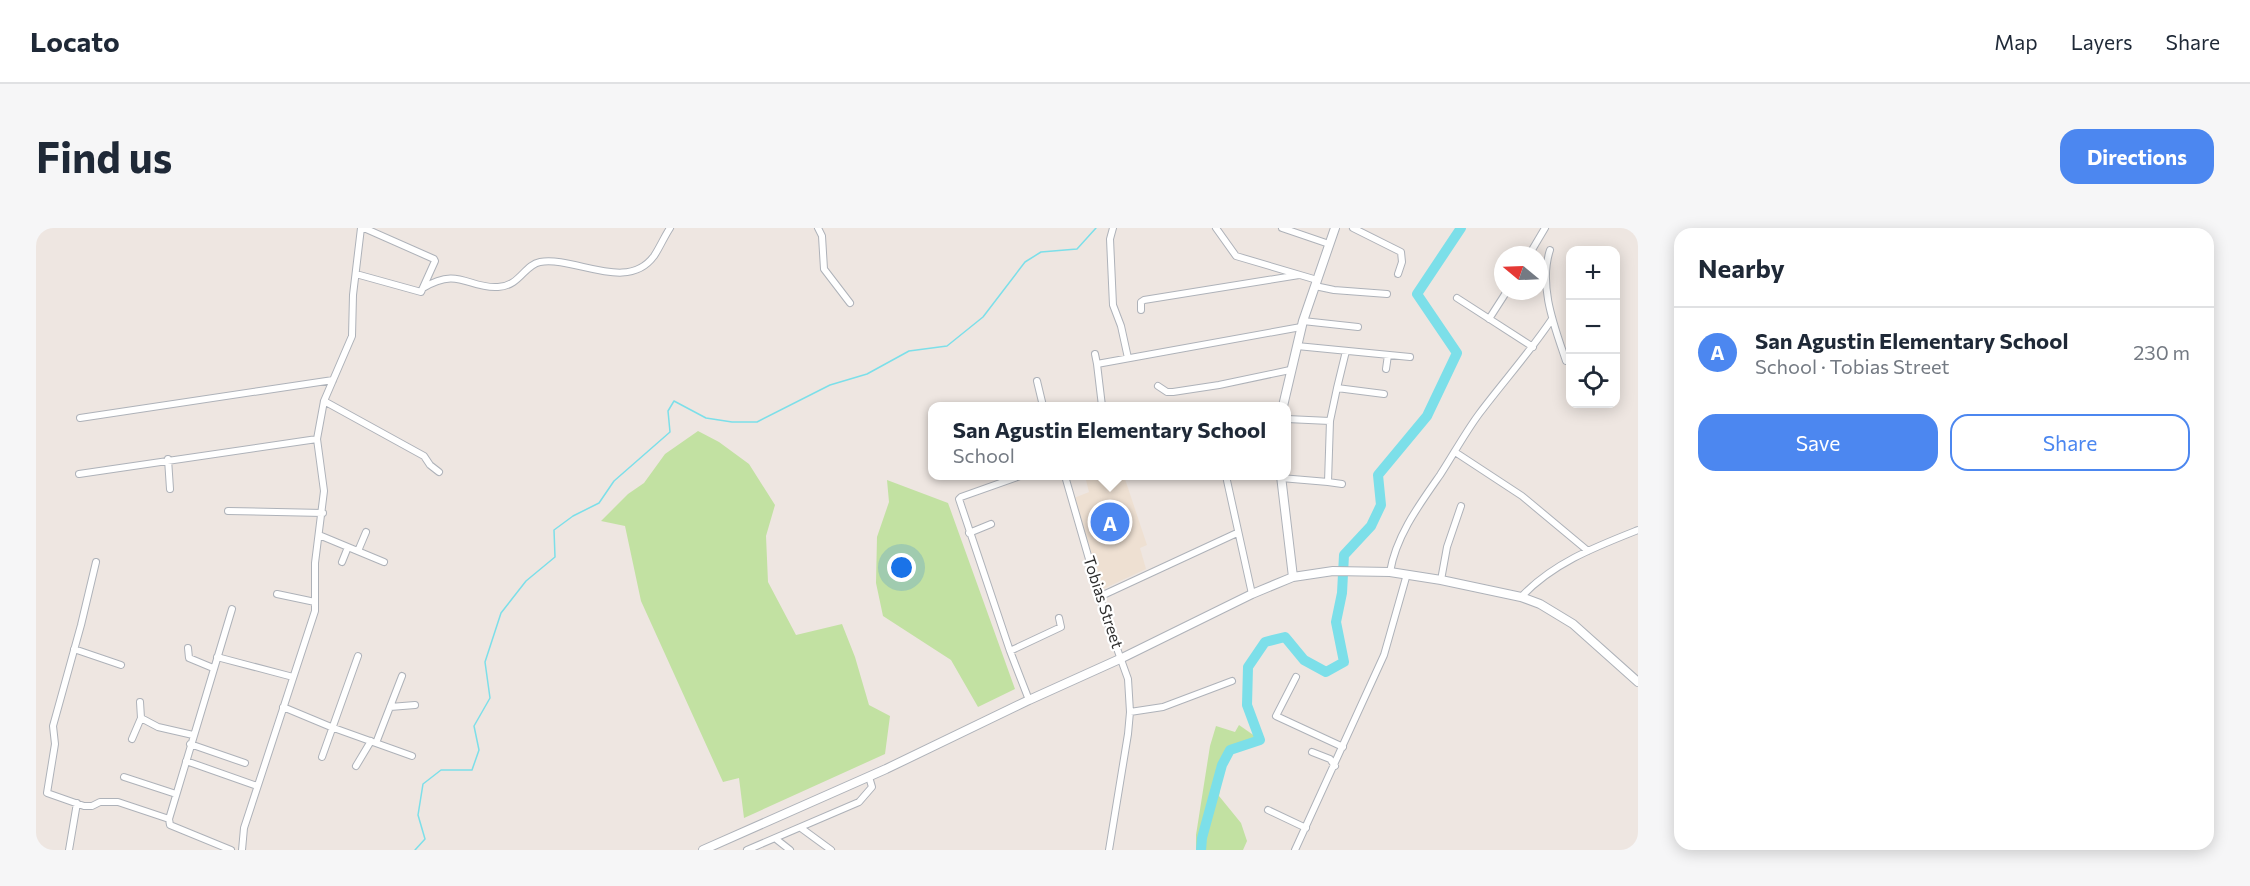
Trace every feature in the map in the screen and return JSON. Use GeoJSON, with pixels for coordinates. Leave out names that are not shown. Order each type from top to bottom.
{"type":"FeatureCollection","features":[{"type":"Feature","properties":{"kind":"street"},"geometry":{"type":"LineString","coordinates":[[242,850],[242,835],[315,611],[315,563],[322,513],[323,483],[317,439],[324,401],[352,336],[353,295],[362,228],[435,259],[423,288]]}},
{"type":"Feature","properties":{"kind":"street"},"geometry":{"type":"LineString","coordinates":[[356,274],[419,292],[434,282],[455,278],[489,287],[504,286],[520,279],[538,262],[567,264],[604,272],[632,270],[643,266],[653,257],[670,228]]}},
{"type":"Feature","properties":{"kind":"street"},"geometry":{"type":"LineString","coordinates":[[818,228],[822,236],[824,269],[850,303]]}},
{"type":"Feature","properties":{"kind":"street"},"geometry":{"type":"LineString","coordinates":[[1113,228],[1110,239],[1113,304],[1122,326],[1128,358]]}},
{"type":"Feature","properties":{"kind":"street"},"geometry":{"type":"LineString","coordinates":[[1216,228],[1236,256],[1299,275],[1334,290],[1387,294]]}},
{"type":"Feature","properties":{"kind":"street"},"geometry":{"type":"LineString","coordinates":[[1282,228],[1329,244]]}},
{"type":"Feature","properties":{"kind":"street"},"geometry":{"type":"LineString","coordinates":[[1284,402],[1302,324],[1335,228]]}},
{"type":"Feature","properties":{"kind":"street"},"geometry":{"type":"LineString","coordinates":[[1353,228],[1401,252],[1402,261],[1398,274]]}},
{"type":"Feature","properties":{"kind":"street"},"geometry":{"type":"LineString","coordinates":[[1534,246],[1545,228]]}},
{"type":"Feature","properties":{"kind":"street"},"geometry":{"type":"LineString","coordinates":[[1550,250],[1546,266],[1552,319],[1566,361]]}},
{"type":"Feature","properties":{"kind":"street"},"geometry":{"type":"LineString","coordinates":[[1141,310],[1141,302],[1144,300],[1299,275]]}},
{"type":"Feature","properties":{"kind":"street"},"geometry":{"type":"LineString","coordinates":[[1457,298],[1533,347]]}},
{"type":"Feature","properties":{"kind":"street"},"geometry":{"type":"LineString","coordinates":[[1489,320],[1501,300]]}},
{"type":"Feature","properties":{"kind":"street"},"geometry":{"type":"LineString","coordinates":[[1390,572],[1397,544],[1423,499],[1472,423],[1533,347],[1552,319]]}},
{"type":"Feature","properties":{"kind":"street"},"geometry":{"type":"LineString","coordinates":[[1097,364],[1302,324],[1358,327]]}},
{"type":"Feature","properties":{"kind":"street"},"geometry":{"type":"LineString","coordinates":[[1297,346],[1410,357]]}},
{"type":"Feature","properties":{"kind":"street"},"geometry":{"type":"LineString","coordinates":[[1328,482],[1330,421],[1346,351]]}},
{"type":"Feature","properties":{"kind":"street"},"geometry":{"type":"LineString","coordinates":[[1095,354],[1102,402]]}},
{"type":"Feature","properties":{"kind":"street"},"geometry":{"type":"LineString","coordinates":[[1386,369],[1388,355]]}},
{"type":"Feature","properties":{"kind":"street"},"geometry":{"type":"LineString","coordinates":[[1158,386],[1167,392],[1173,392],[1220,385],[1290,370]]}},
{"type":"Feature","properties":{"kind":"street"},"geometry":{"type":"LineString","coordinates":[[80,418],[333,380]]}},
{"type":"Feature","properties":{"kind":"street"},"geometry":{"type":"LineString","coordinates":[[1037,381],[1042,402]]}},
{"type":"Feature","properties":{"kind":"street"},"geometry":{"type":"LineString","coordinates":[[1337,388],[1384,394]]}},
{"type":"Feature","properties":{"kind":"street"},"geometry":{"type":"LineString","coordinates":[[324,401],[424,456],[430,465],[439,471]]}},
{"type":"Feature","properties":{"kind":"street"},"geometry":{"type":"LineString","coordinates":[[1291,419],[1330,421]]}},
{"type":"Feature","properties":{"kind":"street"},"geometry":{"type":"LineString","coordinates":[[79,474],[168,459],[317,439]]}},
{"type":"Feature","properties":{"kind":"street"},"geometry":{"type":"LineString","coordinates":[[1455,452],[1522,496],[1588,550]]}},
{"type":"Feature","properties":{"kind":"street"},"geometry":{"type":"LineString","coordinates":[[168,459],[170,489]]}},
{"type":"Feature","properties":{"kind":"street"},"geometry":{"type":"LineString","coordinates":[[1291,478],[1342,484]]}},
{"type":"Feature","properties":{"kind":"street"},"geometry":{"type":"LineString","coordinates":[[1009,480],[959,499],[1010,651],[1029,700]]}},
{"type":"Feature","properties":{"kind":"street","name":"Tobias Street"},"geometry":{"type":"LineString","coordinates":[[1066,480],[1112,634],[1128,679],[1130,712],[1109,850]]}},
{"type":"Feature","properties":{"kind":"street"},"geometry":{"type":"LineString","coordinates":[[1227,480],[1252,594]]}},
{"type":"Feature","properties":{"kind":"street"},"geometry":{"type":"LineString","coordinates":[[1281,480],[1293,576]]}},
{"type":"Feature","properties":{"kind":"street"},"geometry":{"type":"LineString","coordinates":[[1441,580],[1447,548],[1461,506]]}},
{"type":"Feature","properties":{"kind":"street"},"geometry":{"type":"LineString","coordinates":[[228,511],[322,513]]}},
{"type":"Feature","properties":{"kind":"street"},"geometry":{"type":"LineString","coordinates":[[969,533],[991,524]]}},
{"type":"Feature","properties":{"kind":"street"},"geometry":{"type":"LineString","coordinates":[[1521,597],[1535,581],[1550,571],[1588,550],[1638,530]]}},
{"type":"Feature","properties":{"kind":"street"},"geometry":{"type":"LineString","coordinates":[[358,551],[366,532]]}},
{"type":"Feature","properties":{"kind":"street"},"geometry":{"type":"LineString","coordinates":[[1101,596],[1237,533]]}},
{"type":"Feature","properties":{"kind":"street"},"geometry":{"type":"LineString","coordinates":[[319,535],[384,562]]}},
{"type":"Feature","properties":{"kind":"street"},"geometry":{"type":"LineString","coordinates":[[342,562],[348,547]]}},
{"type":"Feature","properties":{"kind":"street"},"geometry":{"type":"LineString","coordinates":[[96,562],[53,726],[55,744],[46,790],[50,795],[76,803],[92,806],[100,802],[118,802],[169,819]]}},
{"type":"Feature","properties":{"kind":"street"},"geometry":{"type":"LineString","coordinates":[[703,850],[869,777],[1293,576],[1353,570],[1390,572],[1521,597],[1540,604],[1573,624],[1638,682]]}},
{"type":"Feature","properties":{"kind":"street"},"geometry":{"type":"LineString","coordinates":[[1295,850],[1384,655],[1407,574]]}},
{"type":"Feature","properties":{"kind":"street"},"geometry":{"type":"LineString","coordinates":[[277,594],[315,602]]}},
{"type":"Feature","properties":{"kind":"street"},"geometry":{"type":"LineString","coordinates":[[231,850],[170,825],[169,819],[232,609]]}},
{"type":"Feature","properties":{"kind":"street"},"geometry":{"type":"LineString","coordinates":[[1010,651],[1061,627],[1059,618]]}},
{"type":"Feature","properties":{"kind":"street"},"geometry":{"type":"LineString","coordinates":[[188,648],[189,658],[213,668]]}},
{"type":"Feature","properties":{"kind":"street"},"geometry":{"type":"LineString","coordinates":[[74,649],[121,665]]}},
{"type":"Feature","properties":{"kind":"street"},"geometry":{"type":"LineString","coordinates":[[322,757],[358,656]]}},
{"type":"Feature","properties":{"kind":"street"},"geometry":{"type":"LineString","coordinates":[[217,657],[292,677]]}},
{"type":"Feature","properties":{"kind":"street"},"geometry":{"type":"LineString","coordinates":[[356,766],[374,742],[402,676]]}},
{"type":"Feature","properties":{"kind":"street"},"geometry":{"type":"LineString","coordinates":[[1296,677],[1276,716],[1343,747]]}},
{"type":"Feature","properties":{"kind":"street"},"geometry":{"type":"LineString","coordinates":[[1130,712],[1163,707],[1232,681]]}},
{"type":"Feature","properties":{"kind":"street"},"geometry":{"type":"LineString","coordinates":[[132,739],[141,718],[140,702]]}},
{"type":"Feature","properties":{"kind":"street"},"geometry":{"type":"LineString","coordinates":[[390,706],[415,705]]}},
{"type":"Feature","properties":{"kind":"street"},"geometry":{"type":"LineString","coordinates":[[283,707],[412,756]]}},
{"type":"Feature","properties":{"kind":"street"},"geometry":{"type":"LineString","coordinates":[[141,718],[158,727],[193,735]]}},
{"type":"Feature","properties":{"kind":"street"},"geometry":{"type":"LineString","coordinates":[[190,744],[245,762]]}},
{"type":"Feature","properties":{"kind":"street"},"geometry":{"type":"LineString","coordinates":[[1312,752],[1330,759],[1335,766]]}},
{"type":"Feature","properties":{"kind":"street"},"geometry":{"type":"LineString","coordinates":[[186,761],[257,786]]}},
{"type":"Feature","properties":{"kind":"street"},"geometry":{"type":"LineString","coordinates":[[124,777],[176,794]]}},
{"type":"Feature","properties":{"kind":"street"},"geometry":{"type":"LineString","coordinates":[[752,849],[859,802],[872,787],[869,777]]}},
{"type":"Feature","properties":{"kind":"street"},"geometry":{"type":"LineString","coordinates":[[69,850],[76,803]]}},
{"type":"Feature","properties":{"kind":"street"},"geometry":{"type":"LineString","coordinates":[[1268,810],[1306,828]]}},
{"type":"Feature","properties":{"kind":"street"},"geometry":{"type":"LineString","coordinates":[[801,828],[831,850]]}},
{"type":"Feature","properties":{"kind":"street"},"geometry":{"type":"LineString","coordinates":[[776,839],[790,850]]}},
{"type":"Feature","properties":{"kind":"shaded area"},"geometry":{"type":"Polygon","coordinates":[[[1086,480],[1125,480],[1147,545],[1140,548],[1146,569],[1103,589],[1074,498],[1089,492],[1086,480]]]}},
{"type":"Feature","properties":{"kind":"green space"},"geometry":{"type":"Polygon","coordinates":[[[698,431],[719,442],[749,464],[775,505],[766,536],[768,582],[796,635],[842,624],[855,657],[869,705],[890,716],[885,754],[744,818],[739,778],[723,782],[641,601],[625,526],[601,521],[628,494],[644,483],[665,454],[698,431]]]}},
{"type":"Feature","properties":{"kind":"green space"},"geometry":{"type":"Polygon","coordinates":[[[887,480],[948,503],[1015,689],[978,707],[951,660],[883,616],[876,583],[877,537],[889,502],[887,480]]]}},
{"type":"Feature","properties":{"kind":"green space"},"geometry":{"type":"Polygon","coordinates":[[[1239,725],[1262,741],[1231,751],[1224,765],[1219,796],[1241,823],[1247,841],[1243,850],[1196,850],[1196,835],[1210,746],[1216,726],[1235,732],[1239,725]]]}},
{"type":"Feature","properties":{"kind":"waterway"},"geometry":{"type":"LineString","coordinates":[[415,850],[425,839],[418,815],[423,784],[441,770],[472,770],[479,750],[474,726],[490,698],[485,662],[501,613],[526,581],[555,557],[554,530],[573,516],[599,503],[614,481],[670,432],[668,411],[674,401],[706,418],[732,422],[757,422],[830,385],[867,374],[909,351],[947,346],[983,317],[1025,262],[1041,252],[1077,249],[1096,228]]}},
{"type":"Feature","properties":{"kind":"waterway"},"geometry":{"type":"LineString","coordinates":[[1201,850],[1202,838],[1222,765],[1230,750],[1260,740],[1247,705],[1248,667],[1265,642],[1285,637],[1304,660],[1326,672],[1344,662],[1336,622],[1342,593],[1344,555],[1371,526],[1381,505],[1378,475],[1427,416],[1457,353],[1417,294],[1461,228]]}},
{"type":"Feature","properties":{"kind":"place","name":"San Agustin Elementary School"},"geometry":{"type":"Point","coordinates":[1110,522]}}]}
